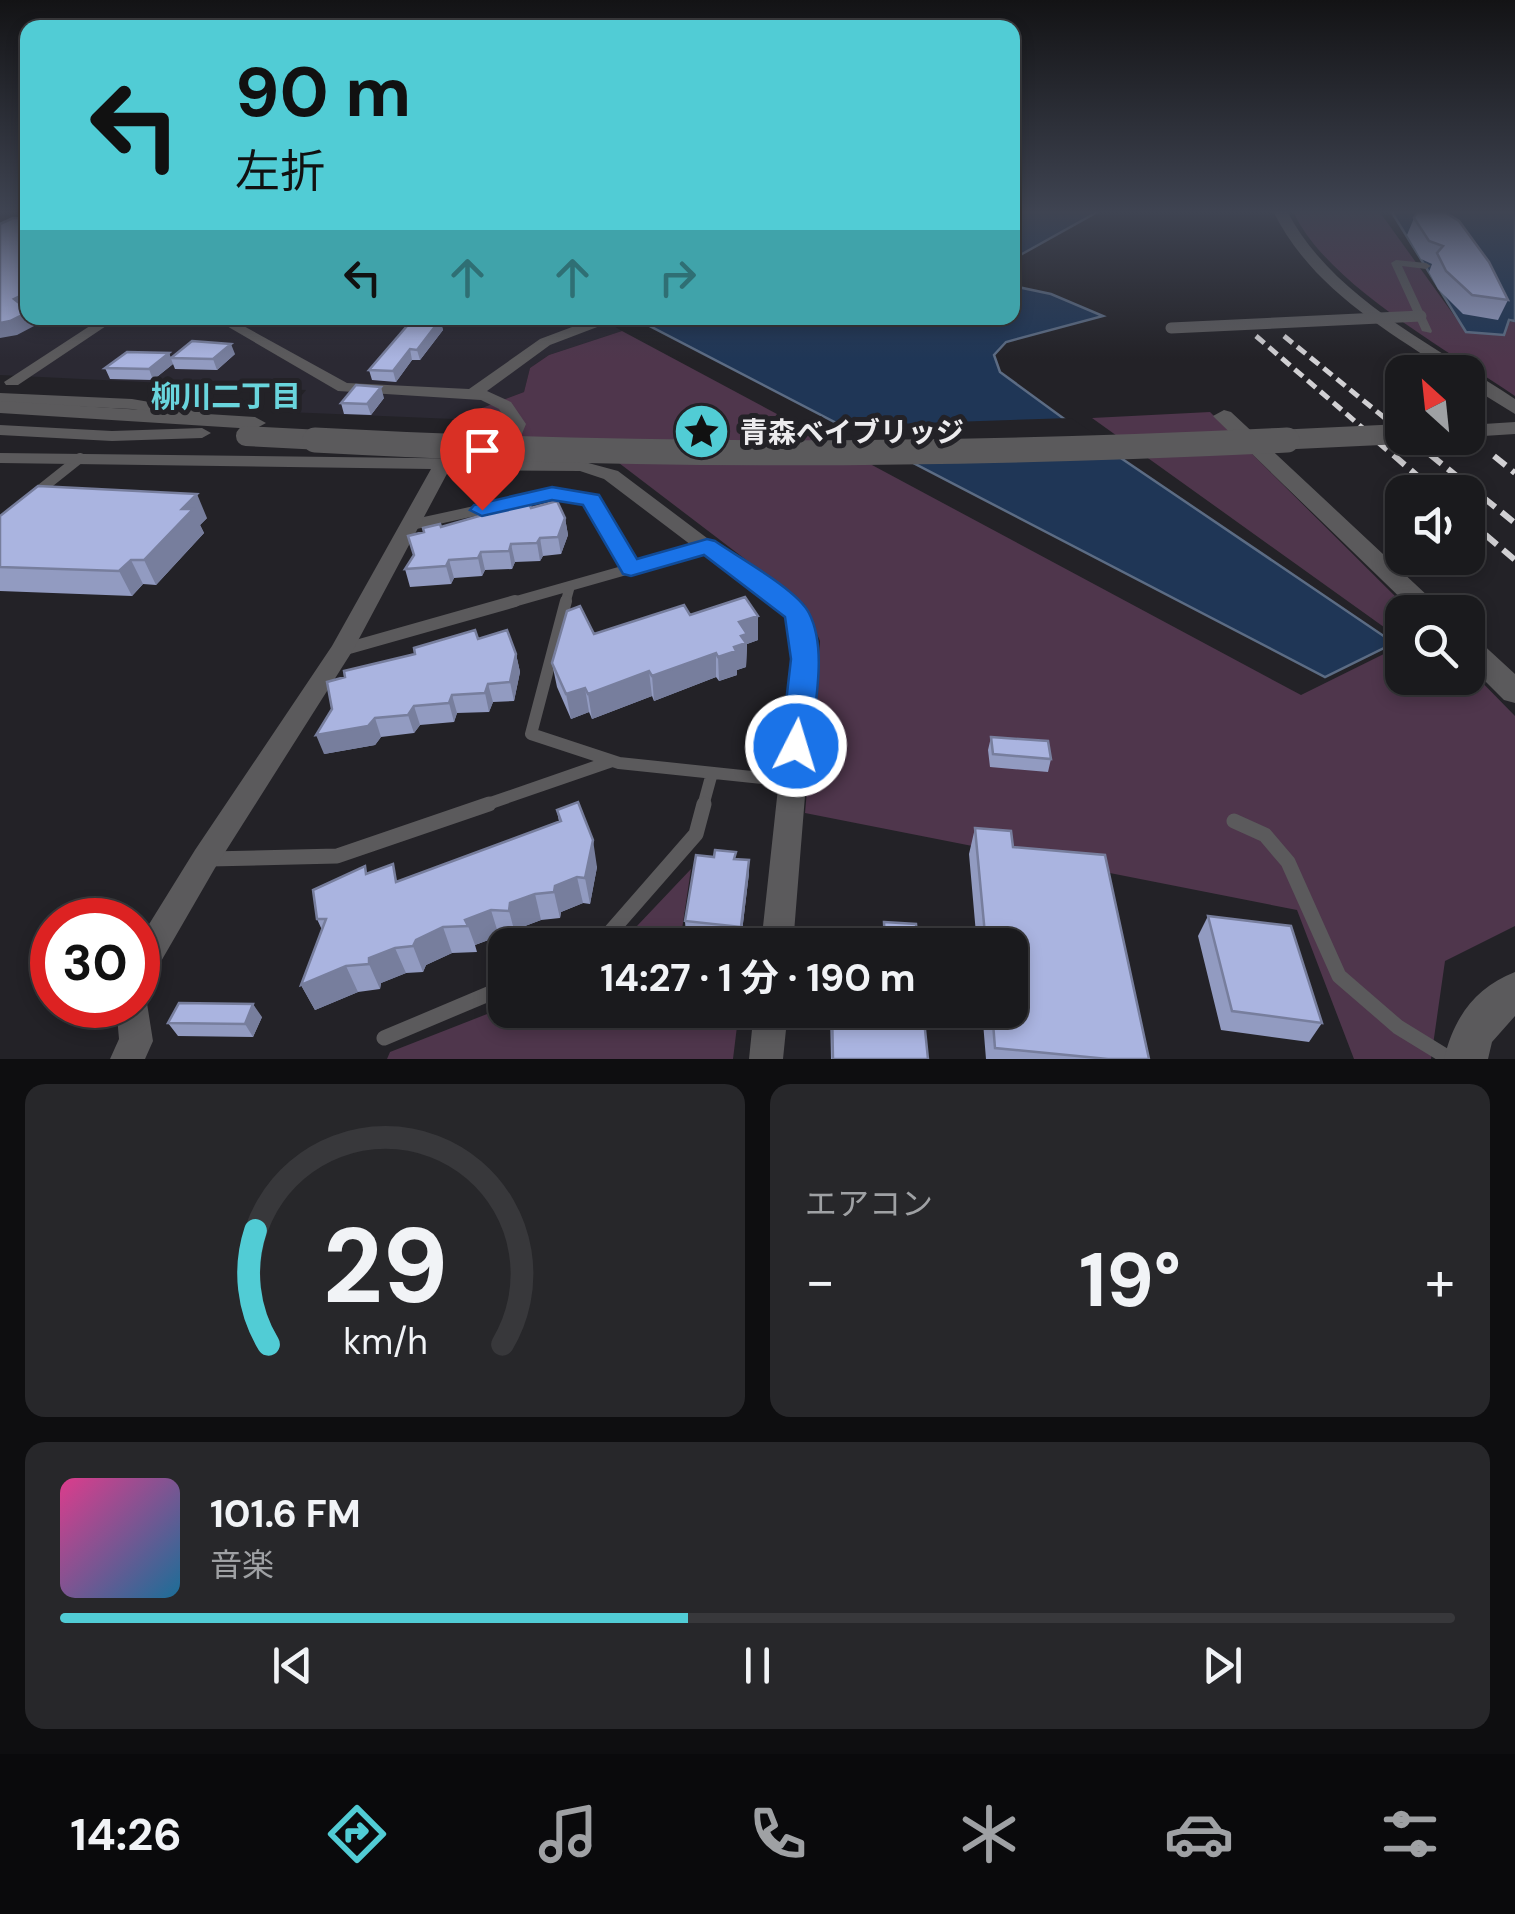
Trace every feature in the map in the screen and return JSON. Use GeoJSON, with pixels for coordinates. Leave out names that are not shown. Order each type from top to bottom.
{"type":"FeatureCollection","features":[{"type":"Feature","properties":{"kind":"street"},"geometry":{"type":"LineString","coordinates":[[1312,260],[1437,355]]}},
{"type":"Feature","properties":{"kind":"street"},"geometry":{"type":"LineString","coordinates":[[1426,266],[1396,263],[1427,331]]}},
{"type":"Feature","properties":{"kind":"street"},"geometry":{"type":"LineString","coordinates":[[1172,328],[1420,316]]}},
{"type":"Feature","properties":{"kind":"street"},"geometry":{"type":"LineString","coordinates":[[5,394],[101,325]]}},
{"type":"Feature","properties":{"kind":"street"},"geometry":{"type":"LineString","coordinates":[[232,325],[344,388],[492,395],[517,424],[500,464]]}},
{"type":"Feature","properties":{"kind":"street"},"geometry":{"type":"LineString","coordinates":[[474,394],[545,342],[590,325]]}},
{"type":"Feature","properties":{"kind":"street"},"geometry":{"type":"LineString","coordinates":[[1485,389],[1515,411]]}},
{"type":"Feature","properties":{"kind":"street"},"geometry":{"type":"LineString","coordinates":[[5,394],[245,427],[505,451],[804,456],[1385,435]]}},
{"type":"Feature","properties":{"kind":"street"},"geometry":{"type":"LineString","coordinates":[[1485,414],[1515,411]]}},
{"type":"Feature","properties":{"kind":"street"},"geometry":{"type":"LineString","coordinates":[[1224,416],[1413,595]]}},
{"type":"Feature","properties":{"kind":"street"},"geometry":{"type":"LineString","coordinates":[[0,430],[112,436],[202,433],[245,427],[516,437],[803,441],[1385,419]]}},
{"type":"Feature","properties":{"kind":"street"},"geometry":{"type":"LineString","coordinates":[[0,420],[202,433]]}},
{"type":"Feature","properties":{"kind":"street"},"geometry":{"type":"LineString","coordinates":[[1485,430],[1515,428]]}},
{"type":"Feature","properties":{"kind":"street"},"geometry":{"type":"LineString","coordinates":[[0,458],[581,466],[611,476],[797,614],[804,659],[779,928]]}},
{"type":"Feature","properties":{"kind":"street"},"geometry":{"type":"LineString","coordinates":[[160,935],[340,650],[441,467]]}},
{"type":"Feature","properties":{"kind":"street"},"geometry":{"type":"LineString","coordinates":[[1485,663],[1515,692]]}},
{"type":"Feature","properties":{"kind":"street"},"geometry":{"type":"LineString","coordinates":[[1466,1059],[1480,1018],[1515,992]]}},
{"type":"Feature","properties":{"kind":"street"},"geometry":{"type":"LineString","coordinates":[[127,1059],[136,1041],[135,1028]]}},
{"type":"Feature","properties":{"kind":"street"},"geometry":{"type":"LineString","coordinates":[[766,1059],[769,1028]]}},
{"type":"Feature","properties":{"kind":"lane"},"geometry":{"type":"LineString","coordinates":[[26,500],[80,458]]}},
{"type":"Feature","properties":{"kind":"lane"},"geometry":{"type":"LineString","coordinates":[[411,525],[552,494],[591,500],[631,568]]}},
{"type":"Feature","properties":{"kind":"lane"},"geometry":{"type":"LineString","coordinates":[[340,650],[707,546]]}},
{"type":"Feature","properties":{"kind":"lane"},"geometry":{"type":"LineString","coordinates":[[570,586],[530,734],[612,761],[792,781]]}},
{"type":"Feature","properties":{"kind":"lane"},"geometry":{"type":"LineString","coordinates":[[205,859],[337,856],[612,761]]}},
{"type":"Feature","properties":{"kind":"lane"},"geometry":{"type":"LineString","coordinates":[[613,928],[696,834],[712,773]]}},
{"type":"Feature","properties":{"kind":"lane"},"geometry":{"type":"LineString","coordinates":[[1234,822],[1264,834],[1288,862],[1339,976],[1398,1027],[1450,1059]]}},
{"type":"Feature","properties":{"kind":"lane"},"geometry":{"type":"LineString","coordinates":[[384,1038],[488,994]]}},
{"type":"Feature","properties":{"kind":"shaded area"},"geometry":{"type":"Polygon","coordinates":[[[0,260],[20,260],[20,325],[612,325],[622,331],[549,355],[530,368],[524,392],[453,419],[288,412],[306,390],[0,375],[0,260]]]}},
{"type":"Feature","properties":{"kind":"shaded area"},"geometry":{"type":"Polygon","coordinates":[[[1329,260],[1415,260],[1466,332],[1515,321],[1515,396],[1485,377],[1485,355],[1452,355],[1360,289],[1329,260]]]}},
{"type":"Feature","properties":{"kind":"shaded area"},"geometry":{"type":"Polygon","coordinates":[[[622,331],[1301,695],[1385,653],[1385,695],[1485,695],[1485,685],[1515,716],[1515,926],[1445,961],[1431,1059],[1354,1059],[1297,910],[805,813],[820,641],[804,604],[619,463],[453,419],[524,392],[530,368],[549,355],[622,331]]]}},
{"type":"Feature","properties":{"kind":"shaded area"},"geometry":{"type":"Polygon","coordinates":[[[1210,412],[1394,595],[1385,595],[1385,628],[1092,418],[1210,412]]]}},
{"type":"Feature","properties":{"kind":"shaded area"},"geometry":{"type":"Polygon","coordinates":[[[691,869],[682,928],[635,928],[691,869]]]}},
{"type":"Feature","properties":{"kind":"shaded area"},"geometry":{"type":"Polygon","coordinates":[[[488,1014],[488,1028],[737,1028],[733,1059],[387,1059],[390,1052],[488,1014]]]}},
{"type":"Feature","properties":{"kind":"water"},"geometry":{"type":"Polygon","coordinates":[[[1422,260],[1515,260],[1515,321],[1509,320],[1504,335],[1466,332],[1422,260]]]}},
{"type":"Feature","properties":{"kind":"water"},"geometry":{"type":"Polygon","coordinates":[[[1020,287],[1051,294],[1103,316],[1006,342],[994,355],[1000,372],[1385,637],[1385,647],[1325,677],[648,325],[1020,325],[1020,287]]]}},
{"type":"Feature","properties":{"kind":"pier"},"geometry":{"type":"Polygon","coordinates":[[[1071,418],[1122,453],[900,460],[834,426],[1071,418]]]}},
{"type":"Feature","properties":{"kind":"building"},"geometry":{"type":"Polygon","coordinates":[[[0,260],[20,260],[20,296],[14,299],[20,304],[20,316],[0,323],[0,260]]]}},
{"type":"Feature","properties":{"kind":"building"},"geometry":{"type":"Polygon","coordinates":[[[1441,260],[1488,260],[1508,300],[1472,295],[1446,271],[1441,260]]]}},
{"type":"Feature","properties":{"kind":"building"},"geometry":{"type":"Polygon","coordinates":[[[408,325],[436,325],[417,350],[410,349],[393,371],[369,370],[408,325]]]}},
{"type":"Feature","properties":{"kind":"building"},"geometry":{"type":"Polygon","coordinates":[[[192,341],[231,344],[213,359],[171,358],[192,341]]]}},
{"type":"Feature","properties":{"kind":"building"},"geometry":{"type":"Polygon","coordinates":[[[127,352],[169,353],[149,369],[105,368],[127,352]]]}},
{"type":"Feature","properties":{"kind":"building"},"geometry":{"type":"Polygon","coordinates":[[[356,385],[381,387],[367,404],[341,403],[356,385]]]}},
{"type":"Feature","properties":{"kind":"building"},"geometry":{"type":"Polygon","coordinates":[[[38,486],[197,494],[182,509],[193,509],[144,560],[131,560],[119,571],[0,567],[0,516],[38,486]]]}},
{"type":"Feature","properties":{"kind":"building"},"geometry":{"type":"Polygon","coordinates":[[[557,501],[565,518],[558,537],[511,544],[509,551],[481,552],[478,558],[449,560],[446,566],[405,569],[414,555],[408,536],[424,532],[423,528],[440,524],[441,527],[528,502],[531,508],[557,501]]]}},
{"type":"Feature","properties":{"kind":"building"},"geometry":{"type":"Polygon","coordinates":[[[745,597],[758,616],[739,622],[747,634],[741,636],[746,643],[734,647],[736,651],[718,657],[716,653],[652,676],[649,671],[588,694],[585,688],[566,694],[552,663],[567,611],[580,606],[594,634],[684,605],[690,615],[745,597]]]}},
{"type":"Feature","properties":{"kind":"building"},"geometry":{"type":"Polygon","coordinates":[[[475,630],[478,639],[507,630],[516,654],[510,682],[488,684],[485,693],[452,695],[449,703],[414,706],[408,715],[375,718],[368,726],[316,735],[332,709],[327,682],[345,677],[344,671],[415,654],[414,648],[475,630]]]}},
{"type":"Feature","properties":{"kind":"building"},"geometry":{"type":"Polygon","coordinates":[[[991,737],[1048,741],[1051,759],[993,754],[991,737]]]}},
{"type":"Feature","properties":{"kind":"building"},"geometry":{"type":"Polygon","coordinates":[[[578,802],[593,840],[585,878],[577,877],[555,886],[554,892],[510,903],[509,911],[491,910],[465,920],[468,926],[443,927],[416,940],[413,946],[369,958],[369,964],[346,966],[301,985],[326,919],[317,919],[313,890],[365,866],[366,874],[393,864],[396,882],[561,821],[557,810],[578,802]]]}},
{"type":"Feature","properties":{"kind":"building"},"geometry":{"type":"Polygon","coordinates":[[[975,828],[1011,831],[1013,847],[1105,855],[1149,1059],[995,1048],[993,1028],[1028,1028],[1028,928],[984,928],[975,828]]]}},
{"type":"Feature","properties":{"kind":"building"},"geometry":{"type":"Polygon","coordinates":[[[715,850],[736,852],[734,859],[749,860],[741,927],[685,921],[696,855],[714,857],[715,850]]]}},
{"type":"Feature","properties":{"kind":"building"},"geometry":{"type":"Polygon","coordinates":[[[1208,916],[1291,926],[1322,1023],[1232,1011],[1208,916]]]}},
{"type":"Feature","properties":{"kind":"building"},"geometry":{"type":"Polygon","coordinates":[[[884,922],[916,924],[916,928],[884,928],[884,922]]]}},
{"type":"Feature","properties":{"kind":"building"},"geometry":{"type":"Polygon","coordinates":[[[179,1003],[253,1004],[245,1024],[168,1023],[179,1003]]]}},
{"type":"Feature","properties":{"kind":"building"},"geometry":{"type":"Polygon","coordinates":[[[832,1028],[925,1028],[928,1059],[833,1059],[832,1028]]]}},
{"type":"Feature","properties":{"kind":"railway"},"geometry":{"type":"LineString","coordinates":[[1256,336],[1379,442]]}},
{"type":"Feature","properties":{"kind":"railway"},"geometry":{"type":"LineString","coordinates":[[1284,336],[1385,418]]}},
{"type":"Feature","properties":{"kind":"railway"},"geometry":{"type":"LineString","coordinates":[[1376,440],[1416,475]]}},
{"type":"Feature","properties":{"kind":"railway"},"geometry":{"type":"LineString","coordinates":[[1431,455],[1515,523]]}},
{"type":"Feature","properties":{"kind":"railway"},"geometry":{"type":"LineString","coordinates":[[1494,456],[1515,473]]}},
{"type":"Feature","properties":{"kind":"railway"},"geometry":{"type":"LineString","coordinates":[[1485,534],[1515,560]]}},
{"type":"Feature","properties":{"kind":"place","name":"青森ベイブリッジ"},"geometry":{"type":"Point","coordinates":[701,432]}},
{"type":"Feature","properties":{"kind":"district","name":"柳川二丁目"},"geometry":{"type":"Point","coordinates":[226,396]}},
{"type":"Feature","properties":{"kind":"route"},"geometry":{"type":"LineString","coordinates":[[482,510],[552,494],[591,500],[631,568],[707,546],[774,595],[797,614],[802,634],[804,659],[796,746]]}}]}
